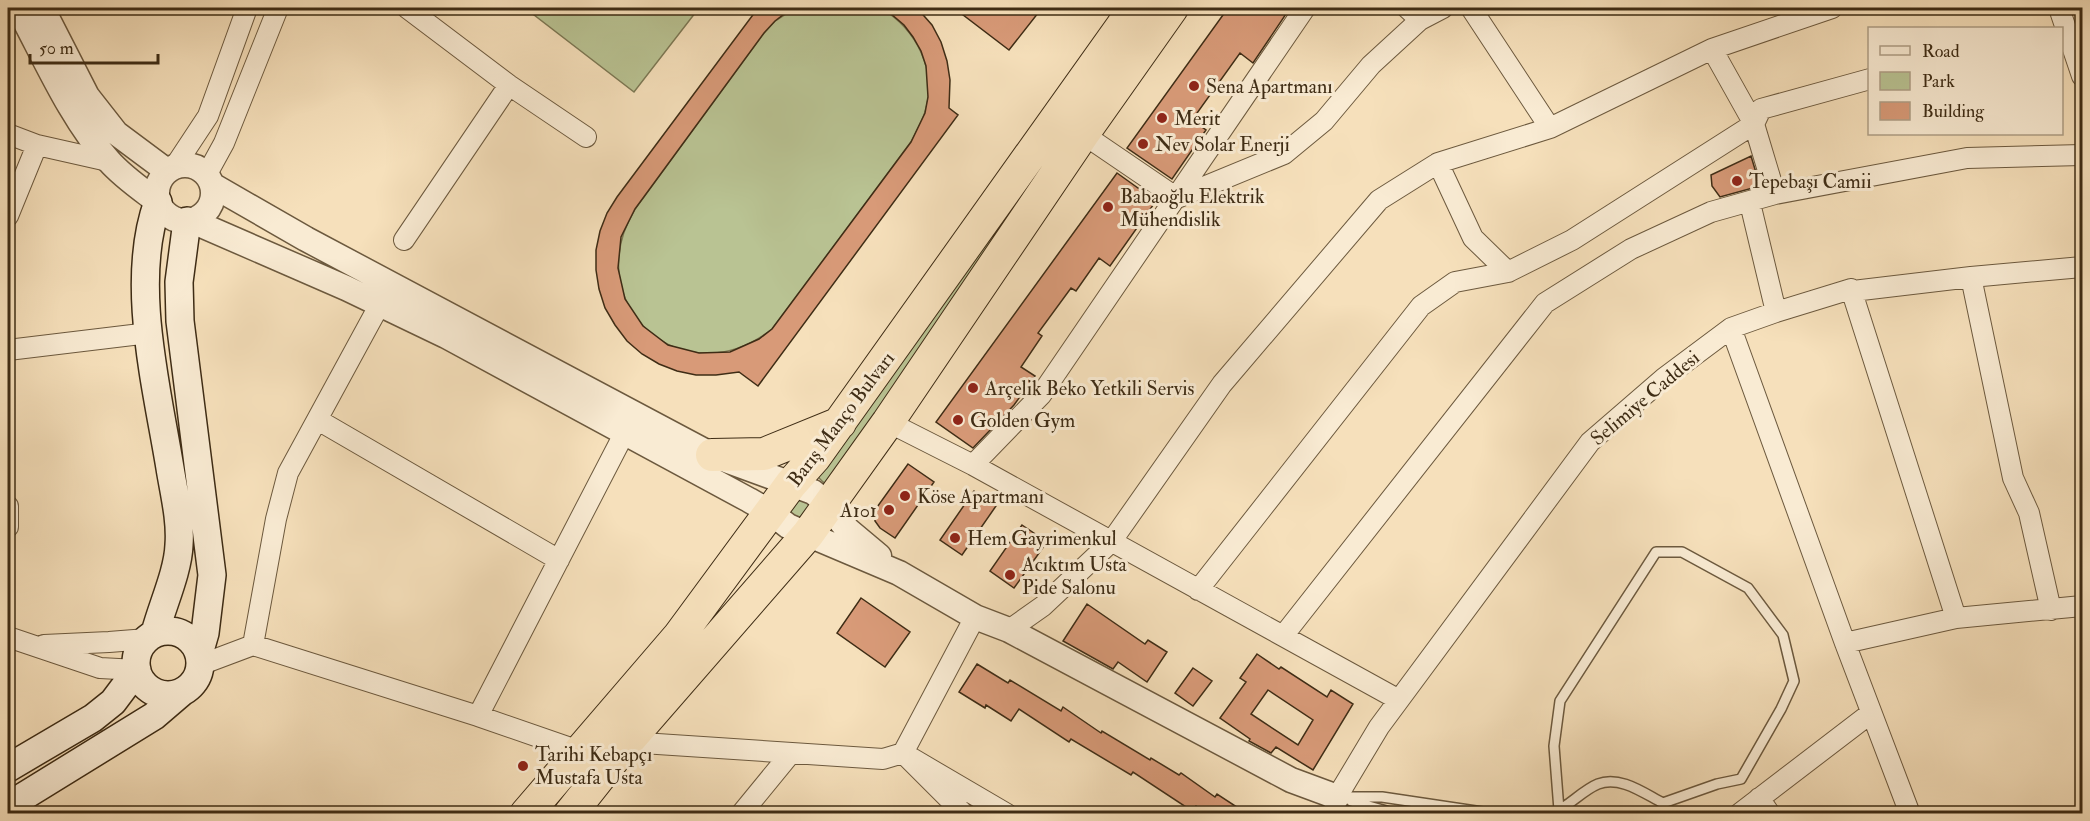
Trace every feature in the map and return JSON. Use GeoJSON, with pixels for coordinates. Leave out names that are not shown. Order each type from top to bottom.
{"type":"FeatureCollection","features":[{"type":"Feature","properties":{"kind":"highway","name":"Barış Manço Bulvarı"},"geometry":{"type":"LineString","coordinates":[[526,813],[679,636],[791,484],[841,423],[1135,8]]}},
{"type":"Feature","properties":{"kind":"highway","name":"Barış Manço Bulvarı"},"geometry":{"type":"LineString","coordinates":[[570,813],[627,742],[808,534],[888,422],[1083,134],[1172,8]]}},
{"type":"Feature","properties":{"kind":"highway"},"geometry":{"type":"LineString","coordinates":[[712,455],[764,454],[841,423]]}},
{"type":"Feature","properties":{"kind":"main road"},"geometry":{"type":"LineString","coordinates":[[158,202],[147,247],[146,302],[177,509],[180,546],[151,636],[140,647],[137,670],[142,680],[150,688],[160,693],[171,695],[182,692]]}},
{"type":"Feature","properties":{"kind":"main road"},"geometry":{"type":"LineString","coordinates":[[8,806],[154,716],[191,685],[198,676],[212,575],[180,321],[179,282],[190,221]]}},
{"type":"Feature","properties":{"kind":"main road"},"geometry":{"type":"LineString","coordinates":[[151,636],[169,631],[182,634],[193,642],[200,660]]}},
{"type":"Feature","properties":{"kind":"main road"},"geometry":{"type":"LineString","coordinates":[[8,768],[93,718],[113,702],[137,670]]}},
{"type":"Feature","properties":{"kind":"street"},"geometry":{"type":"LineString","coordinates":[[18,8],[82,127],[108,161],[124,177],[158,202]]}},
{"type":"Feature","properties":{"kind":"street"},"geometry":{"type":"LineString","coordinates":[[42,8],[87,96],[116,133],[171,168],[186,164],[198,167],[210,179],[306,239],[712,455],[813,492],[848,530],[899,573]]}},
{"type":"Feature","properties":{"kind":"street"},"geometry":{"type":"LineString","coordinates":[[247,8],[208,116],[158,185],[158,202],[168,216],[177,220],[190,221],[380,304],[446,336],[770,512],[788,526],[899,573],[975,617],[1009,630],[1335,805]]}},
{"type":"Feature","properties":{"kind":"street"},"geometry":{"type":"LineString","coordinates":[[190,221],[205,213],[210,207],[214,192],[210,179],[278,8]]}},
{"type":"Feature","properties":{"kind":"street"},"geometry":{"type":"LineString","coordinates":[[408,8],[509,84],[586,137]]}},
{"type":"Feature","properties":{"kind":"street"},"geometry":{"type":"LineString","coordinates":[[973,465],[1041,395],[1305,8]]}},
{"type":"Feature","properties":{"kind":"street"},"geometry":{"type":"LineString","coordinates":[[1177,198],[1284,154],[1324,121],[1413,14],[1443,8]]}},
{"type":"Feature","properties":{"kind":"street"},"geometry":{"type":"LineString","coordinates":[[1471,8],[1550,128]]}},
{"type":"Feature","properties":{"kind":"street"},"geometry":{"type":"LineString","coordinates":[[1009,630],[1043,606],[1111,542],[1222,384],[1379,200],[1438,164],[1550,128],[1712,49],[1832,8]]}},
{"type":"Feature","properties":{"kind":"street"},"geometry":{"type":"LineString","coordinates":[[2059,8],[2063,27]]}},
{"type":"Feature","properties":{"kind":"street"},"geometry":{"type":"LineString","coordinates":[[2063,28],[2066,43],[2082,76]]}},
{"type":"Feature","properties":{"kind":"street"},"geometry":{"type":"LineString","coordinates":[[1712,49],[1754,124],[1775,194]]}},
{"type":"Feature","properties":{"kind":"street"},"geometry":{"type":"LineString","coordinates":[[1198,590],[1421,306],[1455,282],[1508,272],[1572,240],[1754,124],[1761,109],[1868,79]]}},
{"type":"Feature","properties":{"kind":"street"},"geometry":{"type":"LineString","coordinates":[[404,240],[509,84]]}},
{"type":"Feature","properties":{"kind":"street"},"geometry":{"type":"LineString","coordinates":[[8,134],[37,145],[108,161]]}},
{"type":"Feature","properties":{"kind":"street"},"geometry":{"type":"LineString","coordinates":[[1083,134],[1177,198]]}},
{"type":"Feature","properties":{"kind":"street"},"geometry":{"type":"LineString","coordinates":[[8,216],[37,145]]}},
{"type":"Feature","properties":{"kind":"street"},"geometry":{"type":"LineString","coordinates":[[1283,636],[1545,303],[1631,249],[1712,212],[1775,194],[1967,158],[2082,155]]}},
{"type":"Feature","properties":{"kind":"street"},"geometry":{"type":"LineString","coordinates":[[1438,164],[1473,238],[1508,272]]}},
{"type":"Feature","properties":{"kind":"street"},"geometry":{"type":"LineString","coordinates":[[1750,203],[1776,312]]}},
{"type":"Feature","properties":{"kind":"street","name":"Selimiye Caddesi"},"geometry":{"type":"LineString","coordinates":[[1335,805],[1379,727],[1590,442],[1664,378],[1731,328],[1851,289],[1853,291],[2082,267]]}},
{"type":"Feature","properties":{"kind":"street"},"geometry":{"type":"LineString","coordinates":[[1971,277],[2013,478],[2030,513],[2050,610]]}},
{"type":"Feature","properties":{"kind":"street"},"geometry":{"type":"LineString","coordinates":[[1851,289],[1956,618]]}},
{"type":"Feature","properties":{"kind":"street"},"geometry":{"type":"LineString","coordinates":[[253,645],[276,519],[288,473],[380,304]]}},
{"type":"Feature","properties":{"kind":"street"},"geometry":{"type":"LineString","coordinates":[[1731,328],[1845,643],[1910,813]]}},
{"type":"Feature","properties":{"kind":"street"},"geometry":{"type":"LineString","coordinates":[[8,350],[149,333]]}},
{"type":"Feature","properties":{"kind":"street"},"geometry":{"type":"LineString","coordinates":[[318,420],[559,560]]}},
{"type":"Feature","properties":{"kind":"street"},"geometry":{"type":"LineString","coordinates":[[888,422],[973,465],[1399,700]]}},
{"type":"Feature","properties":{"kind":"street"},"geometry":{"type":"LineString","coordinates":[[478,716],[625,432]]}},
{"type":"Feature","properties":{"kind":"street"},"geometry":{"type":"LineString","coordinates":[[8,506],[8,527]]}},
{"type":"Feature","properties":{"kind":"street"},"geometry":{"type":"LineString","coordinates":[[1845,643],[1956,618],[2082,606]]}},
{"type":"Feature","properties":{"kind":"street"},"geometry":{"type":"LineString","coordinates":[[627,742],[883,759],[903,753],[975,617]]}},
{"type":"Feature","properties":{"kind":"street"},"geometry":{"type":"LineString","coordinates":[[32,645],[109,642],[151,636]]}},
{"type":"Feature","properties":{"kind":"street"},"geometry":{"type":"LineString","coordinates":[[8,637],[99,668],[137,670]]}},
{"type":"Feature","properties":{"kind":"street"},"geometry":{"type":"LineString","coordinates":[[200,660],[253,645],[478,716],[579,751]]}},
{"type":"Feature","properties":{"kind":"street"},"geometry":{"type":"LineString","coordinates":[[1739,813],[1765,806],[1871,713]]}},
{"type":"Feature","properties":{"kind":"street"},"geometry":{"type":"LineString","coordinates":[[741,813],[791,753]]}},
{"type":"Feature","properties":{"kind":"street"},"geometry":{"type":"LineString","coordinates":[[903,753],[960,812]]}},
{"type":"Feature","properties":{"kind":"street"},"geometry":{"type":"LineString","coordinates":[[903,753],[1007,813]]}},
{"type":"Feature","properties":{"kind":"lane"},"geometry":{"type":"LineString","coordinates":[[1656,552],[1682,552],[1748,588],[1783,635],[1794,681],[1781,709],[1741,779],[1717,784],[1663,803],[1619,782],[1599,783],[1556,812],[1554,746],[1560,701],[1656,552]]}},
{"type":"Feature","properties":{"kind":"lane"},"geometry":{"type":"LineString","coordinates":[[1335,805],[1382,797],[1496,813]]}},
{"type":"Feature","properties":{"kind":"lane"},"geometry":{"type":"LineString","coordinates":[[1335,805],[1397,813]]}},
{"type":"Feature","properties":{"kind":"green space"},"geometry":{"type":"Polygon","coordinates":[[[525,8],[699,8],[634,92],[525,8]]]}},
{"type":"Feature","properties":{"kind":"green space"},"geometry":{"type":"Polygon","coordinates":[[[795,8],[881,8],[893,17],[914,39],[926,66],[929,81],[924,116],[911,142],[772,329],[738,348],[705,353],[675,347],[649,331],[630,308],[620,278],[621,245],[635,209],[764,33],[775,21],[795,8]]]}},
{"type":"Feature","properties":{"kind":"green space"},"geometry":{"type":"Polygon","coordinates":[[[1149,8],[1164,8],[832,487],[823,482],[815,474],[1149,8]]]}},
{"type":"Feature","properties":{"kind":"green space"},"geometry":{"type":"Polygon","coordinates":[[[802,497],[812,507],[794,524],[786,504],[802,497]]]}},
{"type":"Feature","properties":{"kind":"building"},"geometry":{"type":"Polygon","coordinates":[[[758,8],[792,8],[764,33],[635,209],[621,237],[618,268],[625,299],[643,326],[668,345],[699,353],[730,352],[759,339],[772,329],[911,142],[925,113],[928,97],[926,66],[913,37],[904,25],[884,8],[917,8],[932,25],[947,61],[950,80],[949,108],[958,115],[758,386],[739,372],[696,375],[659,364],[642,354],[627,341],[605,308],[596,270],[596,250],[607,213],[617,197],[758,8]]]}},
{"type":"Feature","properties":{"kind":"building"},"geometry":{"type":"Polygon","coordinates":[[[954,8],[1042,8],[1009,50],[954,8]]]}},
{"type":"Feature","properties":{"kind":"building"},"geometry":{"type":"Polygon","coordinates":[[[1228,8],[1277,8],[1286,14],[1253,63],[1240,53],[1192,120],[1206,130],[1172,179],[1127,148],[1228,8]]]}},
{"type":"Feature","properties":{"kind":"building","name":"Tepebaşı Camii"},"geometry":{"type":"Polygon","coordinates":[[[1751,156],[1760,186],[1720,197],[1712,186],[1711,175],[1751,156]]]}},
{"type":"Feature","properties":{"kind":"building"},"geometry":{"type":"Polygon","coordinates":[[[1117,173],[1156,201],[1110,266],[1099,258],[1076,291],[1071,288],[1038,333],[1042,336],[1021,367],[1035,376],[1014,405],[973,448],[936,422],[1117,173]]]}},
{"type":"Feature","properties":{"kind":"building","name":"Köse Apartmanı"},"geometry":{"type":"Polygon","coordinates":[[[908,464],[934,482],[895,538],[880,528],[875,521],[875,510],[908,464]]]}},
{"type":"Feature","properties":{"kind":"building"},"geometry":{"type":"Polygon","coordinates":[[[974,491],[996,506],[962,555],[940,540],[974,491]]]}},
{"type":"Feature","properties":{"kind":"building"},"geometry":{"type":"Polygon","coordinates":[[[1022,525],[1047,542],[1014,588],[990,571],[1022,525]]]}},
{"type":"Feature","properties":{"kind":"building"},"geometry":{"type":"Polygon","coordinates":[[[861,598],[910,632],[885,667],[837,633],[861,598]]]}},
{"type":"Feature","properties":{"kind":"building"},"geometry":{"type":"Polygon","coordinates":[[[1087,604],[1145,644],[1148,640],[1167,652],[1147,682],[1118,662],[1113,669],[1063,641],[1087,604]]]}},
{"type":"Feature","properties":{"kind":"building"},"geometry":{"type":"Polygon","coordinates":[[[1257,654],[1327,697],[1331,690],[1353,704],[1313,770],[1276,747],[1271,753],[1249,741],[1250,739],[1220,718],[1246,682],[1240,678],[1257,654]],[[1268,690],[1251,714],[1298,745],[1313,720],[1268,690]]]}},
{"type":"Feature","properties":{"kind":"building"},"geometry":{"type":"Polygon","coordinates":[[[977,664],[1008,683],[1010,680],[1061,711],[1063,707],[1101,733],[1102,731],[1179,775],[1181,773],[1215,797],[1217,794],[1246,813],[1206,813],[1196,806],[1192,811],[1133,772],[1131,775],[1071,739],[1069,742],[1019,709],[1011,721],[986,705],[985,708],[959,692],[977,664]]]}},
{"type":"Feature","properties":{"kind":"building"},"geometry":{"type":"Polygon","coordinates":[[[1193,668],[1212,681],[1193,706],[1175,693],[1193,668]]]}},
{"type":"Feature","properties":{"kind":"place","name":"Sena Apartmanı"},"geometry":{"type":"Point","coordinates":[1194,86]}},
{"type":"Feature","properties":{"kind":"place","name":"Merit"},"geometry":{"type":"Point","coordinates":[1162,118]}},
{"type":"Feature","properties":{"kind":"place","name":"Nev Solar Enerji"},"geometry":{"type":"Point","coordinates":[1143,144]}},
{"type":"Feature","properties":{"kind":"place","name":"Tepebaşı Camii"},"geometry":{"type":"Point","coordinates":[1737,181]}},
{"type":"Feature","properties":{"kind":"place","name":"Babaoğlu Elektrik Mühendislik"},"geometry":{"type":"Point","coordinates":[1108,207]}},
{"type":"Feature","properties":{"kind":"place","name":"Arçelik Beko Yetkili Servis"},"geometry":{"type":"Point","coordinates":[973,388]}},
{"type":"Feature","properties":{"kind":"place","name":"Golden Gym"},"geometry":{"type":"Point","coordinates":[958,420]}},
{"type":"Feature","properties":{"kind":"place","name":"Köse Apartmanı"},"geometry":{"type":"Point","coordinates":[905,496]}},
{"type":"Feature","properties":{"kind":"place","name":"A101"},"geometry":{"type":"Point","coordinates":[889,510]}},
{"type":"Feature","properties":{"kind":"place","name":"Hem Gayrimenkul"},"geometry":{"type":"Point","coordinates":[955,538]}},
{"type":"Feature","properties":{"kind":"place","name":"Acıktım Usta Pide Salonu"},"geometry":{"type":"Point","coordinates":[1010,575]}},
{"type":"Feature","properties":{"kind":"place","name":"Tarihi Kebapçı Mustafa Usta"},"geometry":{"type":"Point","coordinates":[523,766]}}]}
